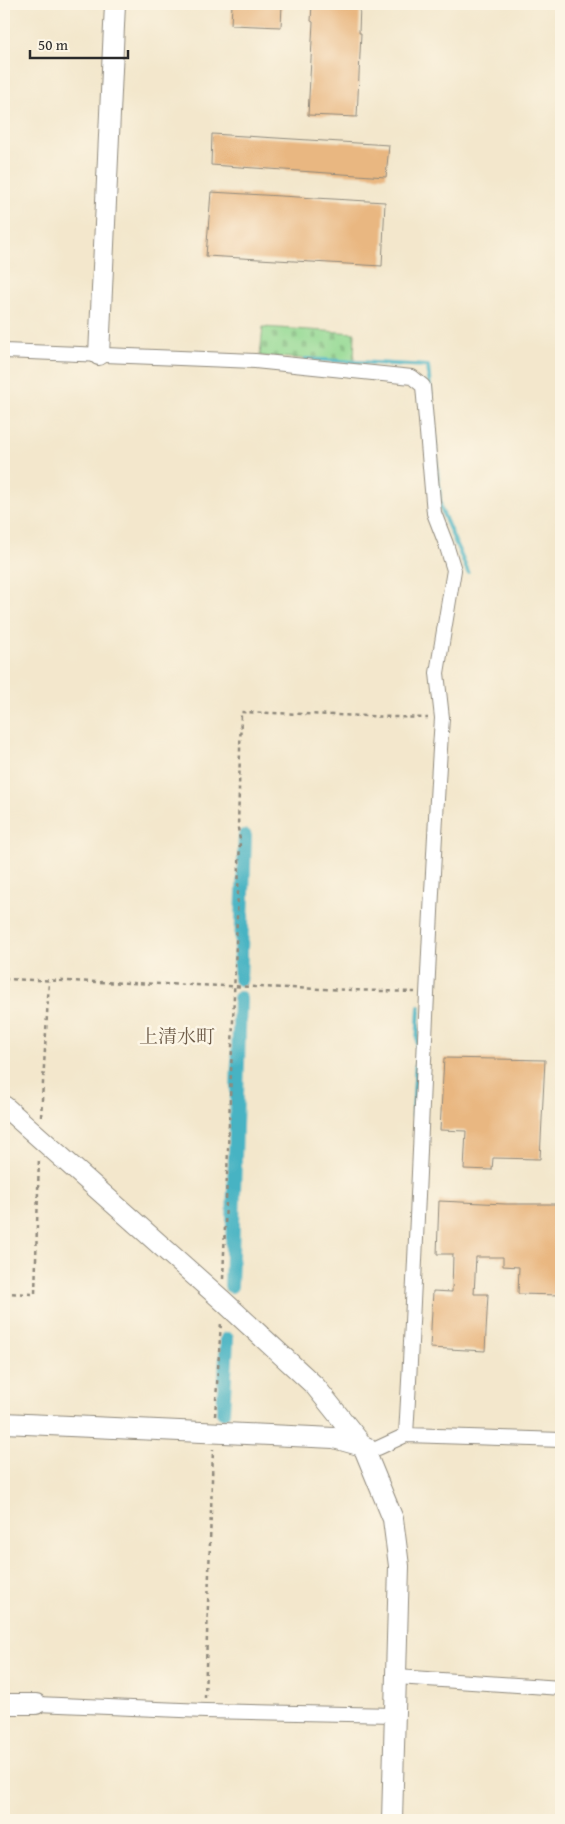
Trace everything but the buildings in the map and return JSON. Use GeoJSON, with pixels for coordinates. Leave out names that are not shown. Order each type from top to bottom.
{"type":"FeatureCollection","features":[{"type":"Feature","properties":{"kind":"street"},"geometry":{"type":"LineString","coordinates":[[99,355],[115,4]]}},
{"type":"Feature","properties":{"kind":"street"},"geometry":{"type":"LineString","coordinates":[[4,351],[255,362],[412,377],[423,386],[434,513],[454,570],[437,673],[442,718],[426,992],[418,1234],[406,1434]]}},
{"type":"Feature","properties":{"kind":"street"},"geometry":{"type":"LineString","coordinates":[[4,1106],[222,1300],[315,1386],[370,1447],[393,1519],[399,1566],[392,1820]]}},
{"type":"Feature","properties":{"kind":"street"},"geometry":{"type":"LineString","coordinates":[[4,1423],[334,1438],[370,1447],[406,1434],[561,1440]]}},
{"type":"Feature","properties":{"kind":"street"},"geometry":{"type":"LineString","coordinates":[[397,1678],[561,1688]]}},
{"type":"Feature","properties":{"kind":"street"},"geometry":{"type":"LineString","coordinates":[[4,1704],[396,1715]]}},
{"type":"Feature","properties":{"kind":"path"},"geometry":{"type":"LineString","coordinates":[[205,1711],[214,1432],[222,1300],[240,840],[238,828],[242,712],[442,718]]}},
{"type":"Feature","properties":{"kind":"path"},"geometry":{"type":"LineString","coordinates":[[4,979],[426,992]]}},
{"type":"Feature","properties":{"kind":"path"},"geometry":{"type":"LineString","coordinates":[[4,1293],[35,1294],[39,1137],[49,981]]}},
{"type":"Feature","properties":{"kind":"green space"},"geometry":{"type":"Polygon","coordinates":[[[263,327],[355,333],[354,362],[260,356],[263,327]]]}},
{"type":"Feature","properties":{"kind":"waterway"},"geometry":{"type":"LineString","coordinates":[[305,359],[428,366],[441,509],[468,572]]}},
{"type":"Feature","properties":{"kind":"waterway"},"geometry":{"type":"LineString","coordinates":[[240,979],[245,836]]}},
{"type":"Feature","properties":{"kind":"waterway"},"geometry":{"type":"LineString","coordinates":[[231,1286],[240,998]]}},
{"type":"Feature","properties":{"kind":"waterway"},"geometry":{"type":"LineString","coordinates":[[413,1115],[419,1007]]}},
{"type":"Feature","properties":{"kind":"waterway"},"geometry":{"type":"LineString","coordinates":[[223,1412],[227,1339]]}},
{"type":"Feature","properties":{"kind":"district","name":"上清水町"},"geometry":{"type":"Point","coordinates":[177,1036]}}]}
